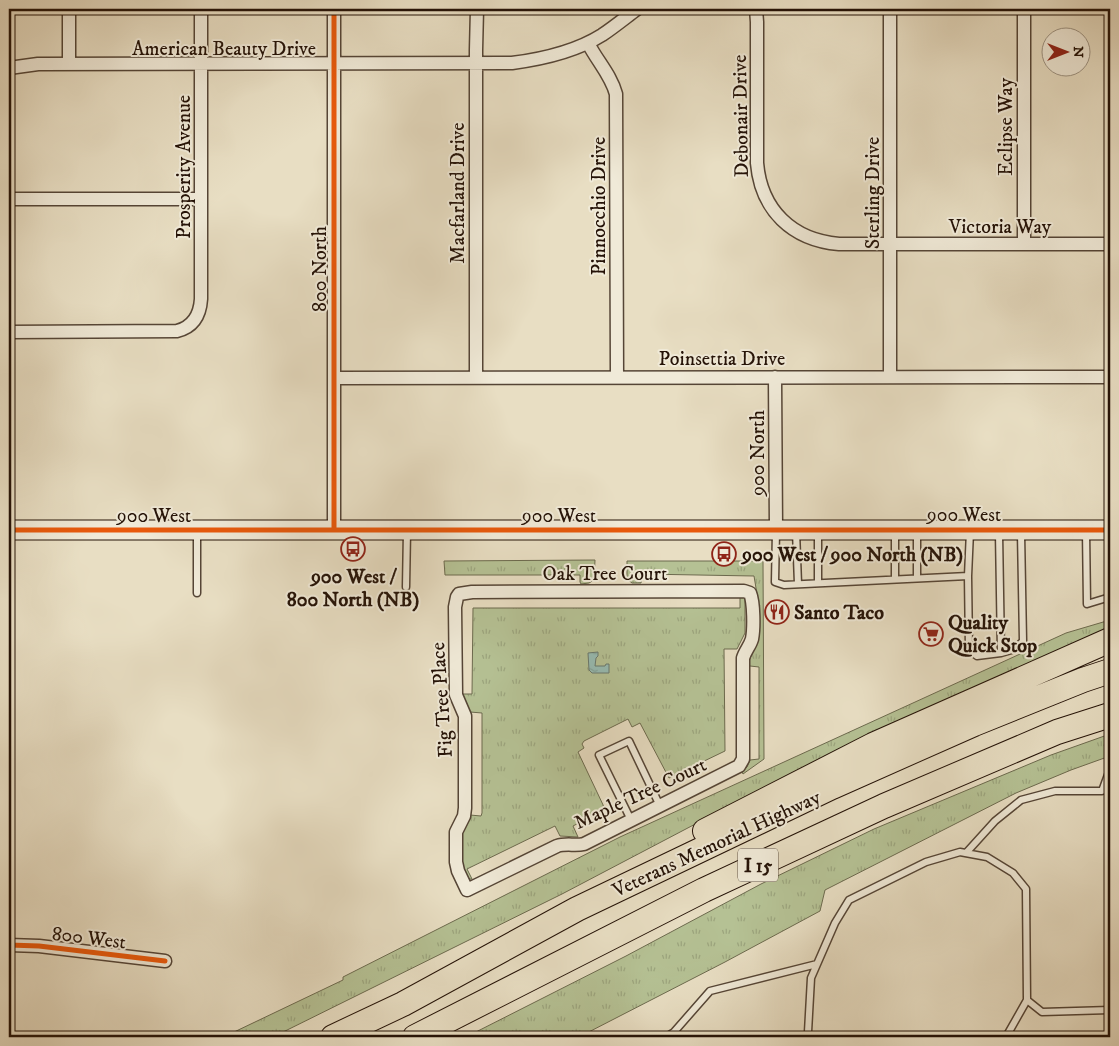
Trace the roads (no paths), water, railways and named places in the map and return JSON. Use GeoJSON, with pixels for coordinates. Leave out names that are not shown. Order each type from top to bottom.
{"type":"FeatureCollection","features":[{"type":"Feature","properties":{"kind":"highway"},"geometry":{"type":"LineString","coordinates":[[577,908],[646,862],[759,802],[873,745],[1110,640]]}},
{"type":"Feature","properties":{"kind":"highway","name":"Veterans Memorial Highway"},"geometry":{"type":"LineString","coordinates":[[333,1037],[403,1004],[577,908],[823,792],[956,732],[1083,680],[1110,672]]}},
{"type":"Feature","properties":{"kind":"highway","name":"Veterans Memorial Highway"},"geometry":{"type":"LineString","coordinates":[[415,1037],[704,890],[884,806],[1057,732],[1110,715]]}},
{"type":"Feature","properties":{"kind":"main road","name":"900 West"},"geometry":{"type":"LineString","coordinates":[[9,530],[1110,530]]}},
{"type":"Feature","properties":{"kind":"street"},"geometry":{"type":"LineString","coordinates":[[68,9],[69,63]]}},
{"type":"Feature","properties":{"kind":"street","name":"Prosperity Avenue"},"geometry":{"type":"LineString","coordinates":[[9,332],[171,332],[183,330],[193,323],[199,312],[201,299],[201,9]]}},
{"type":"Feature","properties":{"kind":"street","name":"800 North"},"geometry":{"type":"LineString","coordinates":[[334,9],[334,530]]}},
{"type":"Feature","properties":{"kind":"street","name":"Macfarland Drive"},"geometry":{"type":"LineString","coordinates":[[476,377],[477,9]]}},
{"type":"Feature","properties":{"kind":"street","name":"American Beauty Drive"},"geometry":{"type":"LineString","coordinates":[[9,68],[38,64],[69,63],[476,63],[538,60],[588,43],[607,32],[637,9]]}},
{"type":"Feature","properties":{"kind":"street","name":"Debonair Drive"},"geometry":{"type":"LineString","coordinates":[[756,9],[757,163],[761,186],[766,199],[782,221],[804,236],[827,243],[890,244]]}},
{"type":"Feature","properties":{"kind":"street","name":"Sterling Drive"},"geometry":{"type":"LineString","coordinates":[[890,9],[890,377]]}},
{"type":"Feature","properties":{"kind":"street","name":"Eclipse Way"},"geometry":{"type":"LineString","coordinates":[[1024,9],[1024,244]]}},
{"type":"Feature","properties":{"kind":"street","name":"Pinnocchio Drive"},"geometry":{"type":"LineString","coordinates":[[588,43],[595,57],[609,76],[616,94],[617,377]]}},
{"type":"Feature","properties":{"kind":"street"},"geometry":{"type":"LineString","coordinates":[[9,199],[201,199]]}},
{"type":"Feature","properties":{"kind":"street","name":"Victoria Way"},"geometry":{"type":"LineString","coordinates":[[890,244],[1110,244]]}},
{"type":"Feature","properties":{"kind":"street","name":"900 North"},"geometry":{"type":"LineString","coordinates":[[775,377],[776,530]]}},
{"type":"Feature","properties":{"kind":"street","name":"Poinsettia Drive"},"geometry":{"type":"LineString","coordinates":[[334,378],[1110,377]]}},
{"type":"Feature","properties":{"kind":"street","name":"Oak Tree Court"},"geometry":{"type":"LineString","coordinates":[[459,594],[466,592],[716,591],[744,591],[750,593],[753,631],[743,658],[743,759]]}},
{"type":"Feature","properties":{"kind":"street","name":"Fig Tree Place"},"geometry":{"type":"LineString","coordinates":[[459,594],[455,607],[456,693],[465,716],[465,808],[464,816],[456,832],[456,862],[467,890]]}},
{"type":"Feature","properties":{"kind":"street","name":"Maple Tree Court"},"geometry":{"type":"LineString","coordinates":[[467,890],[562,844],[584,844],[735,768],[743,759]]}},
{"type":"Feature","properties":{"kind":"street","name":"800 West"},"geometry":{"type":"LineString","coordinates":[[9,945],[39,946],[165,961]]}},
{"type":"Feature","properties":{"kind":"lane"},"geometry":{"type":"LineString","coordinates":[[895,529],[895,580]]}},
{"type":"Feature","properties":{"kind":"lane"},"geometry":{"type":"LineString","coordinates":[[917,529],[917,578]]}},
{"type":"Feature","properties":{"kind":"lane"},"geometry":{"type":"LineString","coordinates":[[970,529],[968,576],[969,650],[977,656],[1001,653],[1014,649],[1023,641],[1021,529]]}},
{"type":"Feature","properties":{"kind":"lane"},"geometry":{"type":"LineString","coordinates":[[999,529],[1001,653]]}},
{"type":"Feature","properties":{"kind":"lane"},"geometry":{"type":"LineString","coordinates":[[197,530],[197,593]]}},
{"type":"Feature","properties":{"kind":"lane"},"geometry":{"type":"LineString","coordinates":[[406,587],[407,530]]}},
{"type":"Feature","properties":{"kind":"lane"},"geometry":{"type":"LineString","coordinates":[[776,530],[775,582],[784,585],[968,576]]}},
{"type":"Feature","properties":{"kind":"lane"},"geometry":{"type":"LineString","coordinates":[[796,530],[798,584]]}},
{"type":"Feature","properties":{"kind":"lane"},"geometry":{"type":"LineString","coordinates":[[818,530],[818,583]]}},
{"type":"Feature","properties":{"kind":"lane"},"geometry":{"type":"LineString","coordinates":[[1086,530],[1087,604],[1110,597]]}},
{"type":"Feature","properties":{"kind":"lane"},"geometry":{"type":"LineString","coordinates":[[631,820],[599,755],[629,741],[660,806]]}},
{"type":"Feature","properties":{"kind":"lane"},"geometry":{"type":"LineString","coordinates":[[966,853],[995,821],[1021,800],[1055,792],[1102,791],[1110,772]]}},
{"type":"Feature","properties":{"kind":"lane"},"geometry":{"type":"LineString","coordinates":[[809,1037],[811,978],[835,923],[849,900],[926,862],[960,852],[987,856],[1013,873],[1026,889],[1027,1000],[1006,1037]]}},
{"type":"Feature","properties":{"kind":"lane"},"geometry":{"type":"LineString","coordinates":[[666,1037],[674,1032],[710,991],[817,964]]}},
{"type":"Feature","properties":{"kind":"lane"},"geometry":{"type":"LineString","coordinates":[[1027,1000],[1042,1012],[1110,1010]]}},
{"type":"Feature","properties":{"kind":"water"},"geometry":{"type":"Polygon","coordinates":[[[598,652],[595,666],[609,664],[609,673],[592,673],[589,670],[588,653],[598,652]]]}},
{"type":"Feature","properties":{"kind":"place","name":"900 West / 800 North (NB)"},"geometry":{"type":"Point","coordinates":[353,549]}},
{"type":"Feature","properties":{"kind":"place","name":"900 West / 900 North (NB)"},"geometry":{"type":"Point","coordinates":[724,554]}},
{"type":"Feature","properties":{"kind":"place","name":"Santo Taco"},"geometry":{"type":"Point","coordinates":[777,612]}},
{"type":"Feature","properties":{"kind":"place","name":"Quality Quick Stop"},"geometry":{"type":"Point","coordinates":[931,634]}}]}
